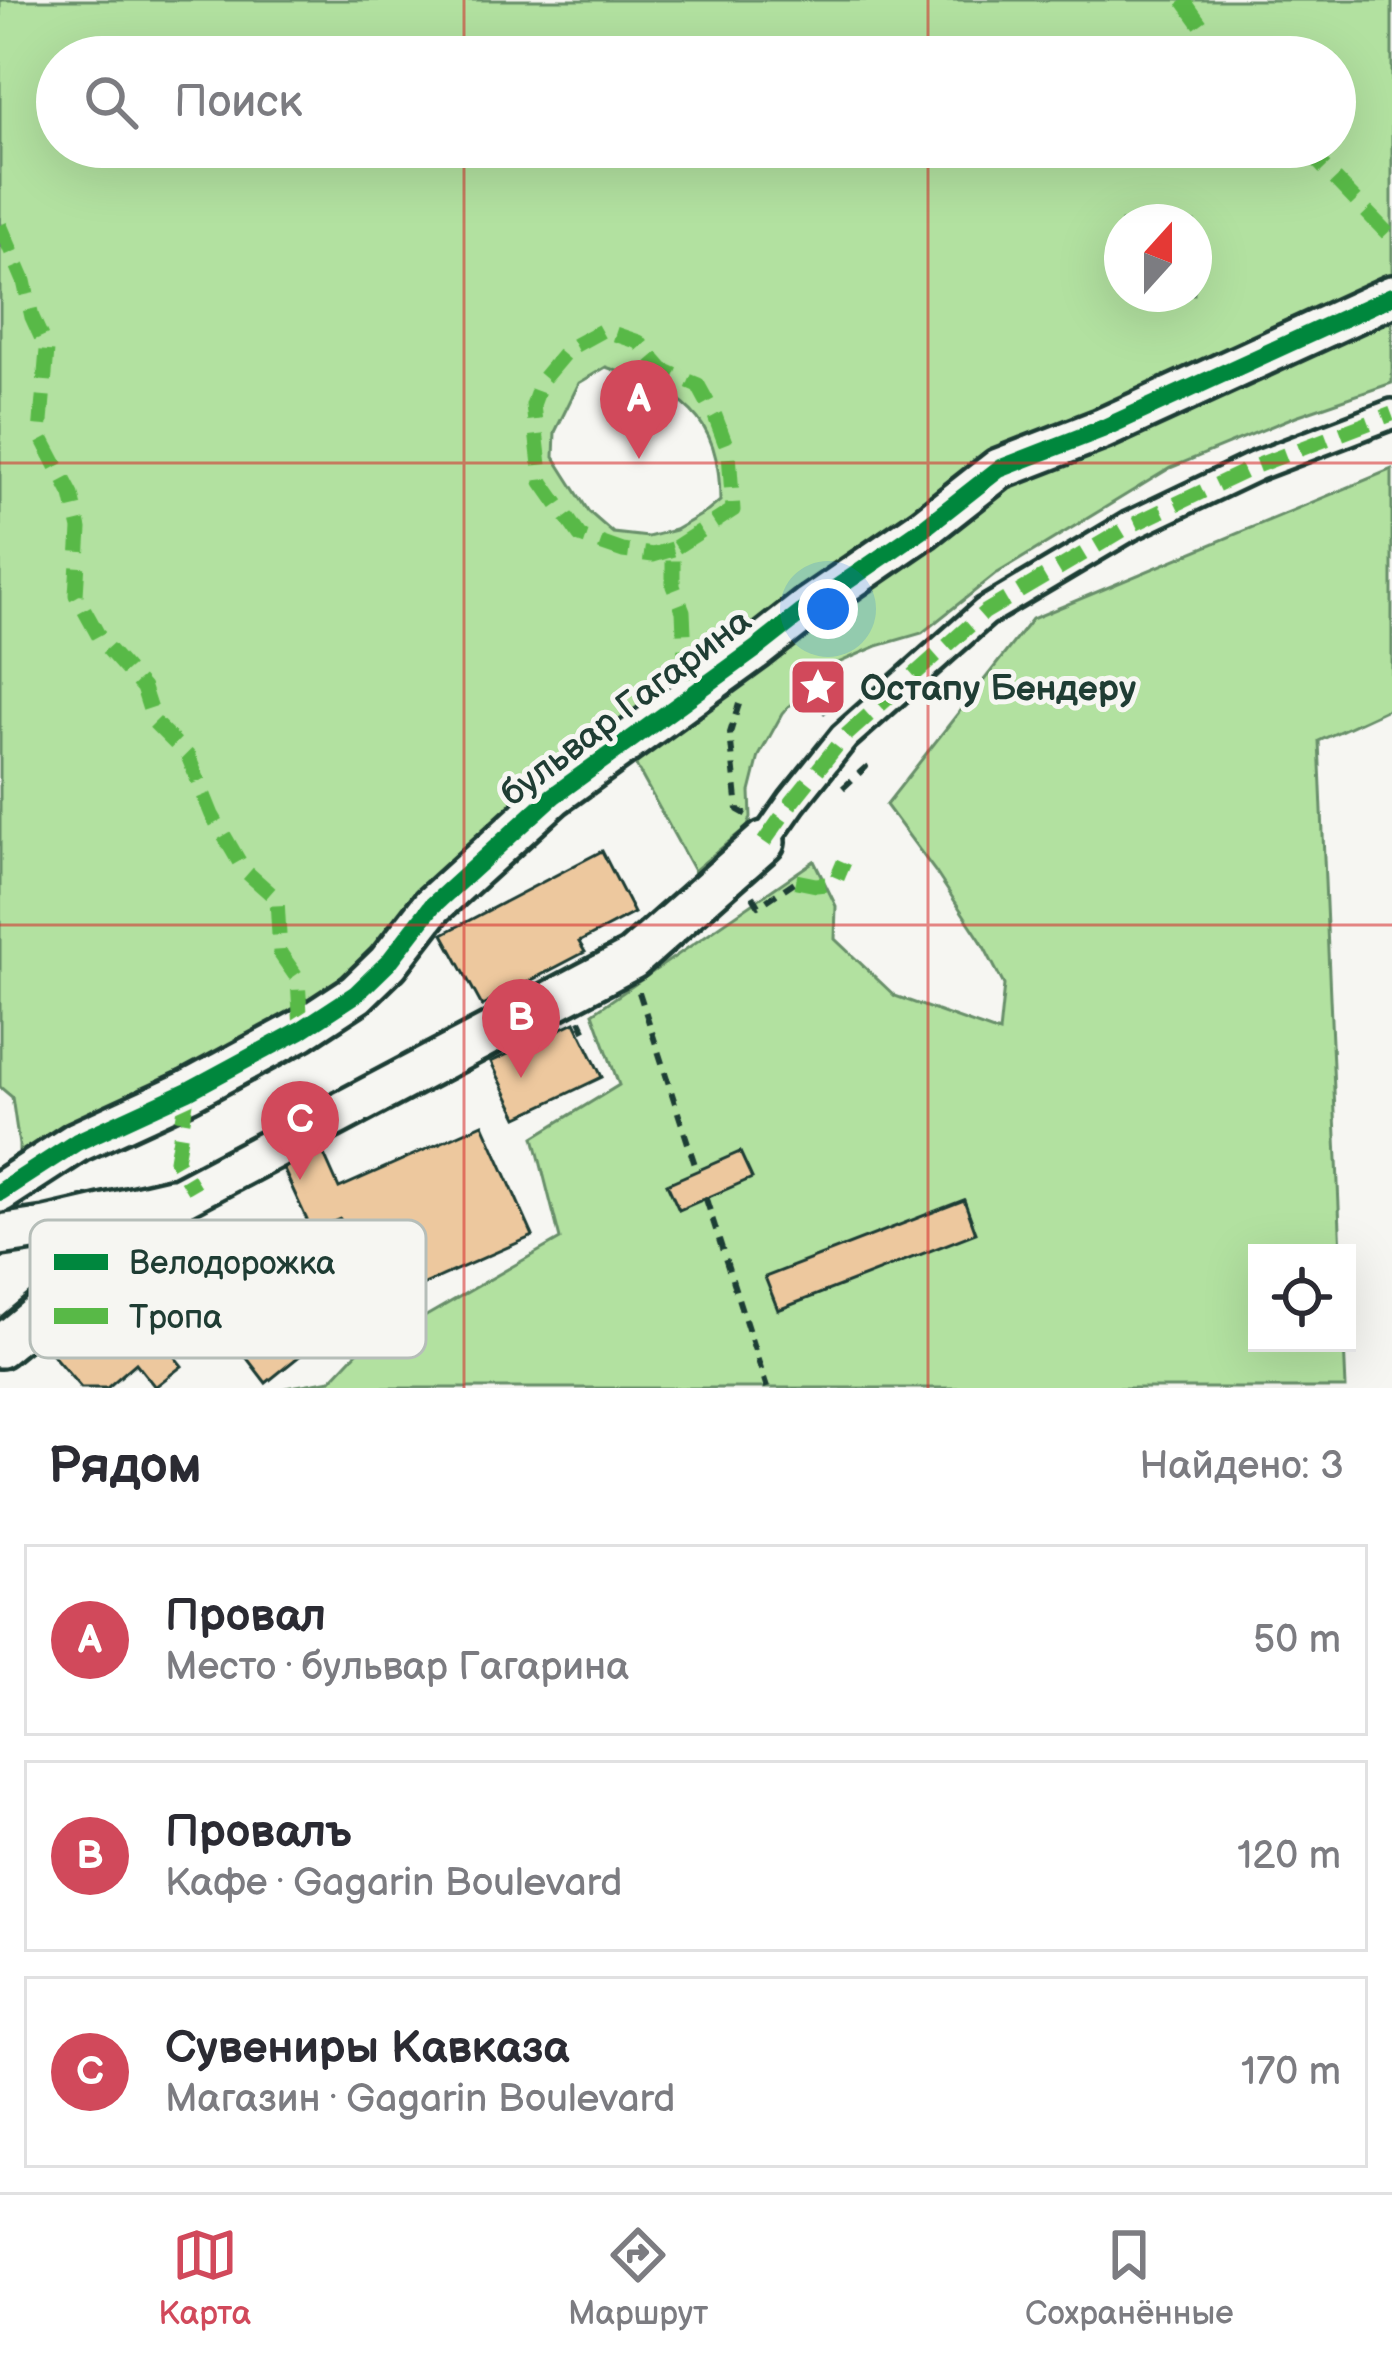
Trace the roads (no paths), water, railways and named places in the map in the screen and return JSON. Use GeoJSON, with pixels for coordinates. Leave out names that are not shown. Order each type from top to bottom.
{"type":"FeatureCollection","features":[{"type":"Feature","properties":{"kind":"street","name":"бульвар Гагарина"},"geometry":{"type":"LineString","coordinates":[[0,1192],[77,1142],[188,1090],[301,1030],[356,994],[388,963],[432,907],[553,796],[999,469],[1102,430],[1392,296]]}},
{"type":"Feature","properties":{"kind":"street"},"geometry":{"type":"LineString","coordinates":[[153,1220],[182,1196],[632,958],[757,830],[791,802],[844,737],[985,612],[1151,516],[1256,466],[1392,414]]}},
{"type":"Feature","properties":{"kind":"street"},"geometry":{"type":"LineString","coordinates":[[80,1220],[182,1196]]}},
{"type":"Feature","properties":{"kind":"street"},"geometry":{"type":"LineString","coordinates":[[0,1235],[30,1230]]}},
{"type":"Feature","properties":{"kind":"street"},"geometry":{"type":"LineString","coordinates":[[0,1347],[30,1322]]}},
{"type":"Feature","properties":{"kind":"place","name":"Провал"},"geometry":{"type":"Point","coordinates":[639,459]}},
{"type":"Feature","properties":{"kind":"place","name":"Остапу Бендеру"},"geometry":{"type":"Point","coordinates":[818,687]}},
{"type":"Feature","properties":{"kind":"place","name":"Провалъ"},"geometry":{"type":"Point","coordinates":[521,1078]}},
{"type":"Feature","properties":{"kind":"place","name":"Сувениры Кавказа"},"geometry":{"type":"Point","coordinates":[300,1180]}}]}
